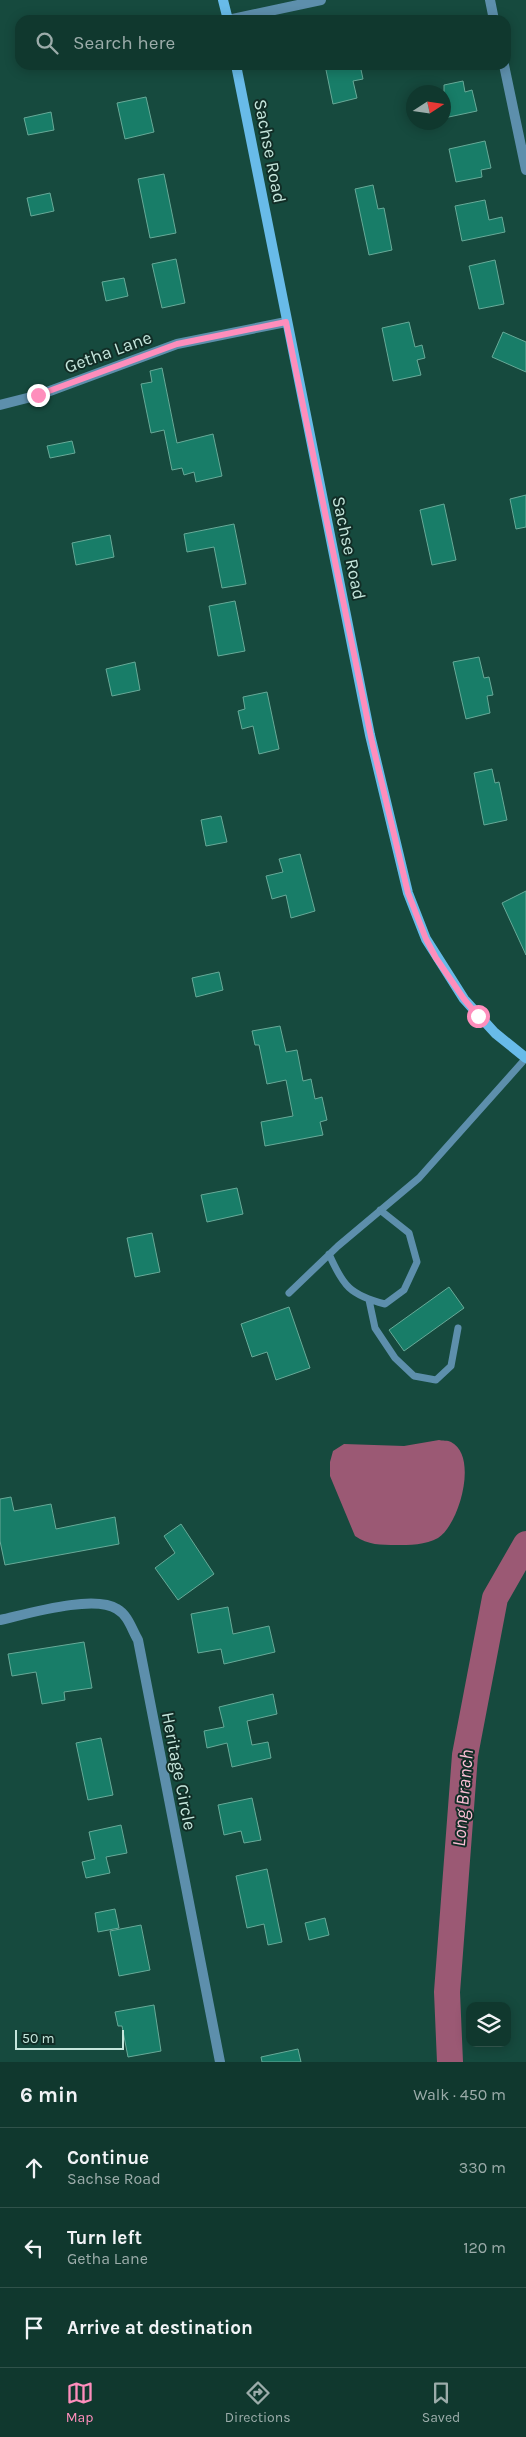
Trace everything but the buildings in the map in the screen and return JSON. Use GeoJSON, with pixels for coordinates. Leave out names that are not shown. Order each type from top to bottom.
{"type":"FeatureCollection","features":[{"type":"Feature","properties":{"kind":"main road"},"geometry":{"type":"LineString","coordinates":[[223,0],[227,15]]}},
{"type":"Feature","properties":{"kind":"main road","name":"Sachse Road"},"geometry":{"type":"LineString","coordinates":[[237,70],[286,322],[372,742],[408,893],[426,939],[464,999],[496,1033],[526,1058]]}},
{"type":"Feature","properties":{"kind":"street"},"geometry":{"type":"LineString","coordinates":[[244,15],[277,5],[321,0]]}},
{"type":"Feature","properties":{"kind":"street"},"geometry":{"type":"LineString","coordinates":[[490,0],[493,15]]}},
{"type":"Feature","properties":{"kind":"street"},"geometry":{"type":"LineString","coordinates":[[505,70],[526,170]]}},
{"type":"Feature","properties":{"kind":"street","name":"Getha Lane"},"geometry":{"type":"LineString","coordinates":[[0,405],[38,395],[177,344],[286,322]]}},
{"type":"Feature","properties":{"kind":"street","name":"Heritage Circle"},"geometry":{"type":"LineString","coordinates":[[0,1620],[90,1602],[116,1608],[128,1620],[138,1640],[220,2062]]}},
{"type":"Feature","properties":{"kind":"lane"},"geometry":{"type":"LineString","coordinates":[[289,1293],[329,1254],[419,1178],[526,1058]]}},
{"type":"Feature","properties":{"kind":"lane"},"geometry":{"type":"LineString","coordinates":[[329,1254],[340,1280],[363,1299],[385,1304],[404,1290],[417,1262],[408,1233],[380,1210]]}},
{"type":"Feature","properties":{"kind":"lane"},"geometry":{"type":"LineString","coordinates":[[369,1300],[375,1328],[395,1358],[414,1376],[436,1380],[451,1366],[458,1328]]}},
{"type":"Feature","properties":{"kind":"shaded area"},"geometry":{"type":"Polygon","coordinates":[[[439,1440],[451,1442],[459,1450],[464,1461],[465,1475],[459,1506],[446,1531],[438,1538],[412,1545],[375,1544],[355,1536],[330,1476],[330,1462],[333,1451],[344,1444],[404,1446],[439,1440]]]}},
{"type":"Feature","properties":{"kind":"waterway","name":"Long Branch"},"geometry":{"type":"LineString","coordinates":[[450,2062],[447,1992],[465,1755],[495,1598],[526,1544]]}},
{"type":"Feature","properties":{"kind":"route"},"geometry":{"type":"LineString","coordinates":[[38,395],[177,344],[286,322],[372,742],[408,893],[426,939],[436,958],[478,1016]]}}]}
